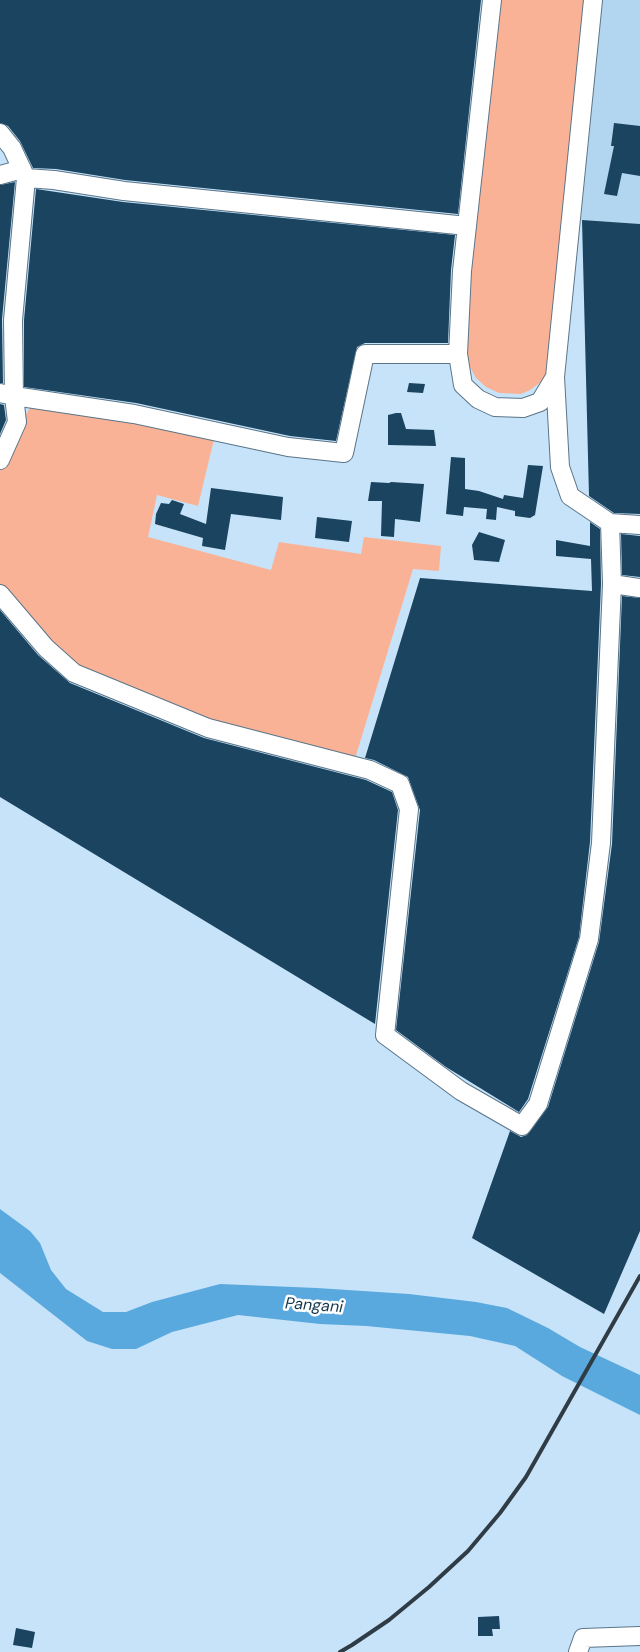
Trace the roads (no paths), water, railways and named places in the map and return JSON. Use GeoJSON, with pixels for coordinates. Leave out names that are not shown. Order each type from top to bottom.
{"type":"FeatureCollection","features":[{"type":"Feature","properties":{"kind":"street"},"geometry":{"type":"LineString","coordinates":[[492,0],[462,271],[458,354],[463,385],[478,400],[496,407],[523,408],[540,402],[555,377]]}},
{"type":"Feature","properties":{"kind":"street"},"geometry":{"type":"LineString","coordinates":[[593,0],[555,377],[560,467],[570,496],[610,523],[640,525]]}},
{"type":"Feature","properties":{"kind":"street"},"geometry":{"type":"LineString","coordinates":[[0,133],[12,148],[24,173],[7,394],[17,422],[0,460]]}},
{"type":"Feature","properties":{"kind":"street"},"geometry":{"type":"LineString","coordinates":[[0,175],[24,173],[54,180],[124,191],[467,226]]}},
{"type":"Feature","properties":{"kind":"street"},"geometry":{"type":"LineString","coordinates":[[7,394],[134,414],[288,447],[344,453],[365,354],[458,354]]}},
{"type":"Feature","properties":{"kind":"street"},"geometry":{"type":"LineString","coordinates":[[0,594],[46,648],[74,673],[208,728],[370,770],[400,784],[409,809],[385,1034],[461,1090],[522,1126],[538,1104],[589,939],[601,843],[612,584],[610,523]]}},
{"type":"Feature","properties":{"kind":"street"},"geometry":{"type":"LineString","coordinates":[[612,584],[640,588]]}},
{"type":"Feature","properties":{"kind":"street"},"geometry":{"type":"LineString","coordinates":[[578,1652],[583,1638],[640,1636]]}},
{"type":"Feature","properties":{"kind":"water","name":"Pangani"},"geometry":{"type":"Polygon","coordinates":[[[0,1209],[30,1231],[40,1243],[51,1270],[66,1289],[103,1312],[126,1312],[152,1302],[220,1284],[409,1294],[476,1302],[507,1308],[548,1328],[580,1347],[640,1375],[640,1415],[562,1376],[515,1346],[470,1336],[366,1326],[320,1324],[238,1315],[172,1332],[136,1349],[112,1349],[87,1341],[0,1273],[0,1209]]]}},
{"type":"Feature","properties":{"kind":"railway"},"geometry":{"type":"LineString","coordinates":[[340,1652],[389,1620],[429,1587],[468,1551],[500,1513],[526,1477],[640,1276]]}}]}
